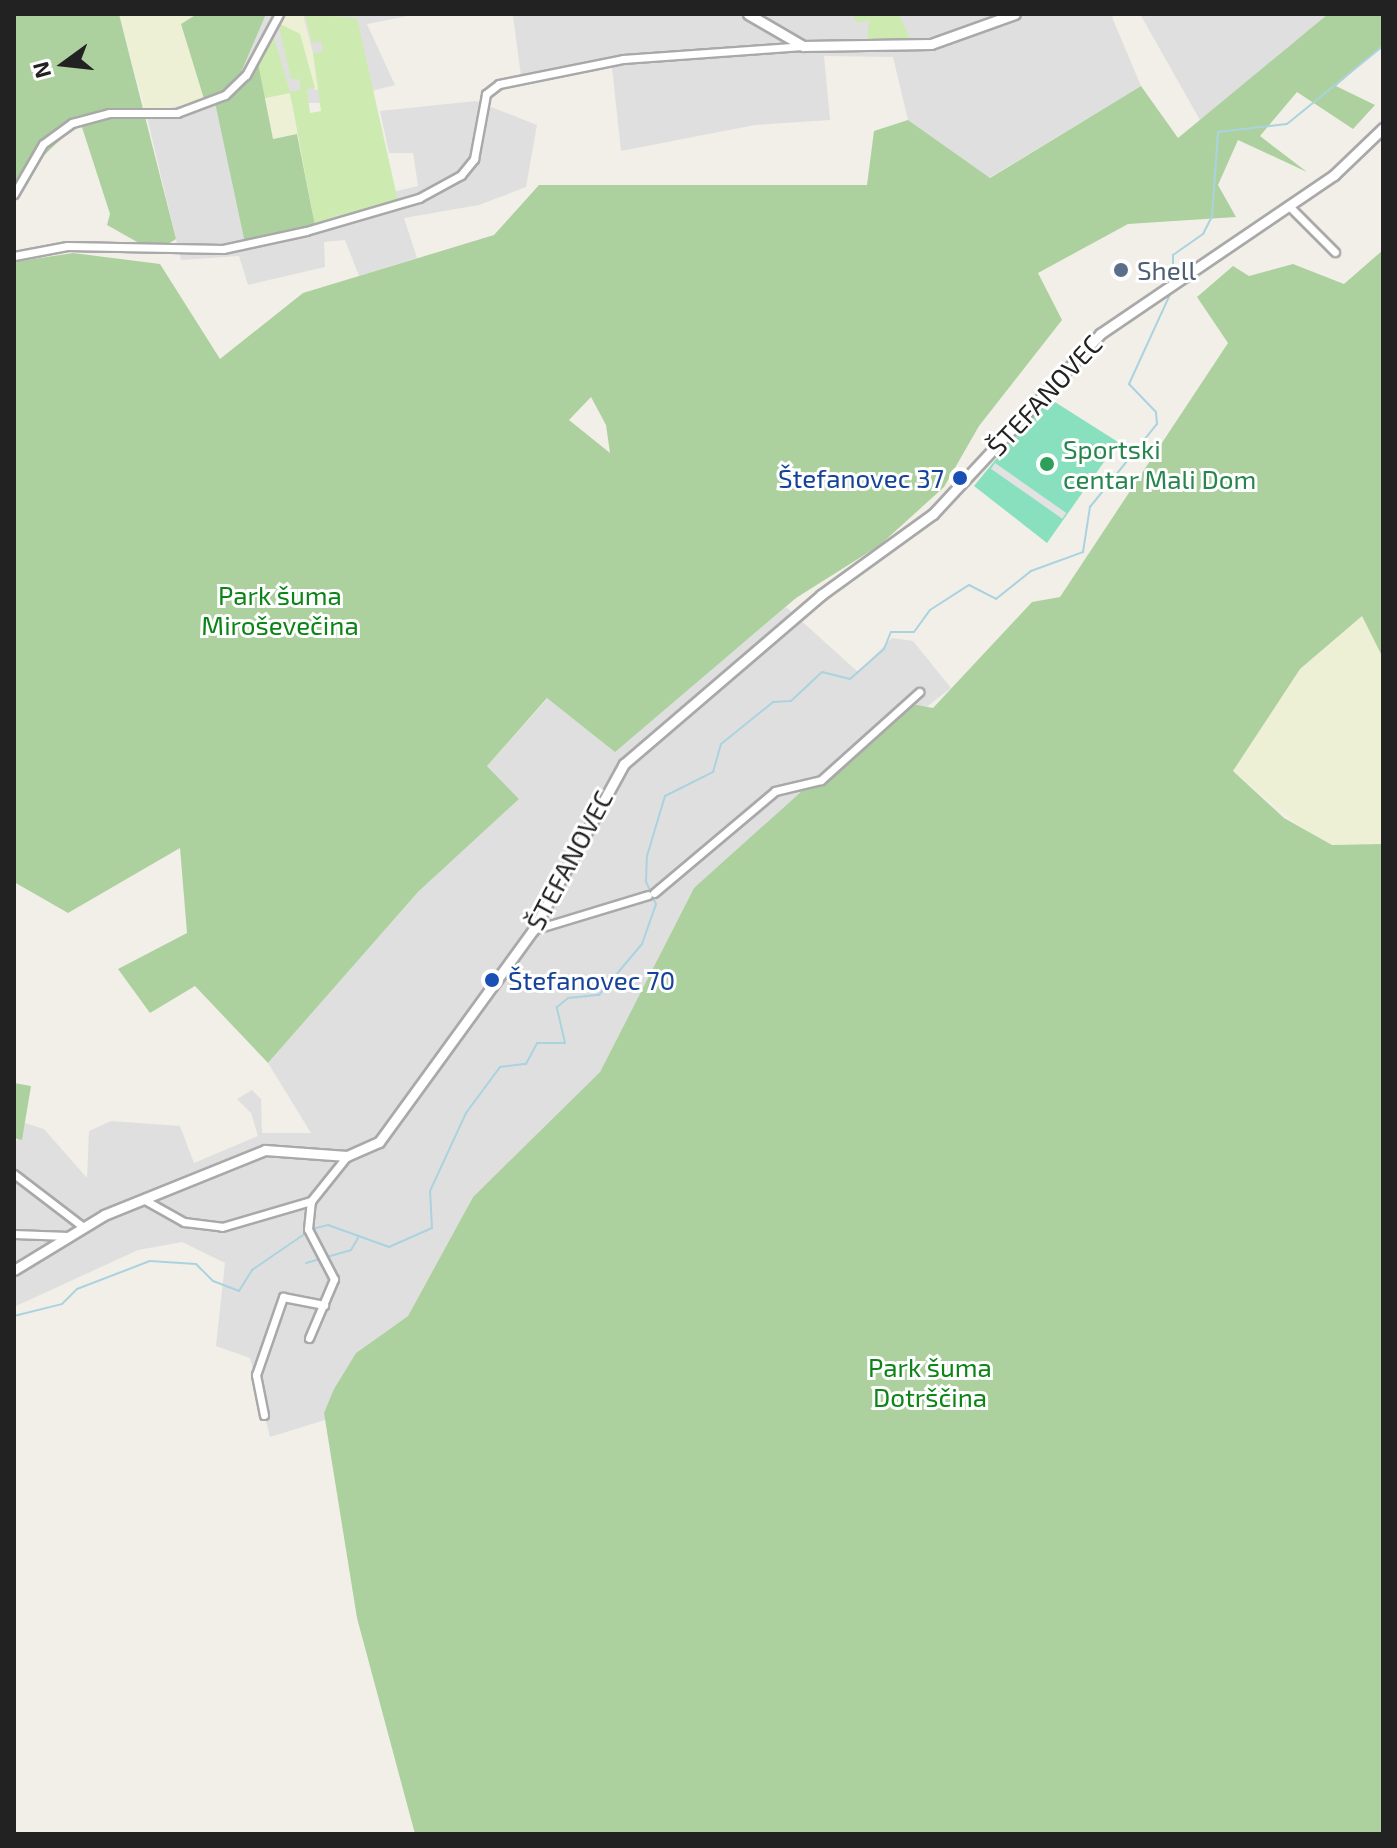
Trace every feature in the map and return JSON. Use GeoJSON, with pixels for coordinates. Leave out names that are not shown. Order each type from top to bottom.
{"type":"FeatureCollection","features":[{"type":"Feature","properties":{"kind":"street"},"geometry":{"type":"LineString","coordinates":[[14,194],[43,144],[72,123],[109,113],[177,113],[225,95],[246,75],[279,14]]}},
{"type":"Feature","properties":{"kind":"street"},"geometry":{"type":"LineString","coordinates":[[748,14],[803,46]]}},
{"type":"Feature","properties":{"kind":"street"},"geometry":{"type":"LineString","coordinates":[[14,256],[67,246],[223,249],[306,231],[419,198],[461,175],[474,159],[486,94],[499,84],[623,59],[803,46],[931,44],[1015,14]]}},
{"type":"Feature","properties":{"kind":"street"},"geometry":{"type":"LineString","coordinates":[[1335,252],[1289,206],[1354,160],[1383,128]]}},
{"type":"Feature","properties":{"kind":"street","name":"ŠTEFANOVEC"},"geometry":{"type":"LineString","coordinates":[[347,1156],[370,1148],[395,1126],[533,930],[624,764],[821,595],[933,514],[1070,361],[1165,288],[1289,206]]}},
{"type":"Feature","properties":{"kind":"street"},"geometry":{"type":"LineString","coordinates":[[533,930],[651,894],[775,791],[821,780],[919,692]]}},
{"type":"Feature","properties":{"kind":"street"},"geometry":{"type":"LineString","coordinates":[[14,1270],[82,1226],[277,1147],[347,1156]]}},
{"type":"Feature","properties":{"kind":"street"},"geometry":{"type":"LineString","coordinates":[[309,1338],[334,1279],[309,1231],[311,1201],[347,1156]]}},
{"type":"Feature","properties":{"kind":"street"},"geometry":{"type":"LineString","coordinates":[[14,1174],[82,1226]]}},
{"type":"Feature","properties":{"kind":"street"},"geometry":{"type":"LineString","coordinates":[[143,1199],[184,1222],[222,1227],[311,1201]]}},
{"type":"Feature","properties":{"kind":"street"},"geometry":{"type":"LineString","coordinates":[[14,1234],[69,1236]]}},
{"type":"Feature","properties":{"kind":"street"},"geometry":{"type":"LineString","coordinates":[[264,1415],[256,1375],[283,1297],[324,1305]]}},
{"type":"Feature","properties":{"kind":"shaded area"},"geometry":{"type":"Polygon","coordinates":[[[266,14],[418,14],[367,24],[395,85],[326,103],[272,103],[235,73],[266,14]]]}},
{"type":"Feature","properties":{"kind":"shaded area"},"geometry":{"type":"Polygon","coordinates":[[[452,14],[1118,14],[1112,17],[1141,86],[989,178],[908,120],[893,57],[824,56],[830,120],[755,125],[621,151],[611,58],[521,76],[513,16],[452,14]]]}},
{"type":"Feature","properties":{"kind":"shaded area"},"geometry":{"type":"Polygon","coordinates":[[[1140,14],[1328,14],[1200,120],[1140,14]]]}},
{"type":"Feature","properties":{"kind":"shaded area"},"geometry":{"type":"Polygon","coordinates":[[[214,98],[243,228],[418,186],[413,153],[389,153],[380,111],[476,101],[537,125],[526,187],[479,205],[404,218],[417,258],[359,276],[345,240],[324,242],[325,267],[248,285],[239,256],[181,260],[146,113],[214,98]]]}},
{"type":"Feature","properties":{"kind":"shaded area"},"geometry":{"type":"Polygon","coordinates":[[[995,463],[1066,513],[1062,519],[991,469],[995,463]]]}},
{"type":"Feature","properties":{"kind":"shaded area"},"geometry":{"type":"Polygon","coordinates":[[[786,607],[858,672],[892,638],[913,641],[951,688],[694,888],[600,1072],[473,1197],[408,1316],[356,1353],[325,1420],[270,1437],[250,1358],[216,1346],[225,1263],[182,1242],[138,1250],[14,1307],[14,1146],[25,1123],[44,1129],[87,1178],[89,1131],[111,1121],[180,1126],[194,1163],[258,1136],[251,1113],[237,1099],[252,1090],[261,1099],[262,1133],[311,1133],[268,1063],[418,892],[519,799],[487,766],[548,698],[615,751],[786,607]]]}},
{"type":"Feature","properties":{"kind":"green space"},"geometry":{"type":"Polygon","coordinates":[[[14,14],[119,14],[176,239],[155,252],[107,225],[110,214],[80,121],[14,184],[14,14]]]}},
{"type":"Feature","properties":{"kind":"green space"},"geometry":{"type":"Polygon","coordinates":[[[119,14],[197,14],[181,24],[204,99],[146,113],[119,14]]]}},
{"type":"Feature","properties":{"kind":"green space"},"geometry":{"type":"Polygon","coordinates":[[[197,14],[266,14],[233,91],[258,63],[273,139],[297,134],[315,226],[245,243],[214,98],[204,99],[181,24],[197,14]]]}},
{"type":"Feature","properties":{"kind":"green space"},"geometry":{"type":"Polygon","coordinates":[[[283,14],[303,14],[322,89],[315,90],[300,34],[278,23],[283,14]]]}},
{"type":"Feature","properties":{"kind":"green space"},"geometry":{"type":"Polygon","coordinates":[[[305,14],[357,18],[398,201],[341,218],[335,212],[336,220],[315,226],[290,93],[265,98],[258,63],[273,34],[290,92],[301,90],[299,79],[291,79],[278,23],[300,34],[315,88],[307,89],[310,113],[321,111],[313,54],[323,51],[321,41],[312,43],[305,14]]]}},
{"type":"Feature","properties":{"kind":"green space"},"geometry":{"type":"Polygon","coordinates":[[[853,14],[899,14],[912,43],[867,44],[869,20],[857,23],[853,14]]]}},
{"type":"Feature","properties":{"kind":"green space","name":"Park šuma Miroševečina"},"geometry":{"type":"Polygon","coordinates":[[[1328,14],[1383,14],[1383,45],[1336,86],[1375,105],[1353,129],[1297,92],[1260,136],[1307,172],[1238,140],[1218,185],[1236,217],[1128,224],[1038,273],[1062,320],[979,426],[944,487],[880,545],[796,598],[615,752],[547,698],[487,766],[519,799],[418,892],[268,1063],[195,986],[150,1013],[118,969],[187,933],[180,848],[68,913],[14,882],[14,262],[73,253],[160,264],[220,359],[303,293],[494,235],[539,185],[867,185],[874,131],[908,120],[990,178],[1141,86],[1178,138],[1328,14]],[[591,397],[569,420],[610,453],[606,425],[591,397]]]}},
{"type":"Feature","properties":{"kind":"green space"},"geometry":{"type":"Polygon","coordinates":[[[290,93],[297,134],[273,139],[265,97],[290,93]]]}},
{"type":"Feature","properties":{"kind":"green space","name":"Park šuma Dotrščina"},"geometry":{"type":"Polygon","coordinates":[[[1383,250],[1383,658],[1362,616],[1300,669],[1233,771],[1284,818],[1332,845],[1383,844],[1383,1834],[415,1834],[357,1618],[324,1413],[334,1389],[356,1353],[408,1316],[473,1197],[600,1072],[694,888],[901,702],[933,708],[1032,602],[1060,597],[1228,343],[1197,297],[1233,266],[1249,276],[1293,264],[1344,284],[1383,250]]]}},
{"type":"Feature","properties":{"kind":"green space","name":"Sportski centar Mali Dom"},"geometry":{"type":"Polygon","coordinates":[[[1047,397],[1118,442],[1047,543],[974,486],[1047,397]]]}},
{"type":"Feature","properties":{"kind":"green space"},"geometry":{"type":"Polygon","coordinates":[[[1363,615],[1383,658],[1383,844],[1372,847],[1332,845],[1309,834],[1233,771],[1300,669],[1363,615]]]}},
{"type":"Feature","properties":{"kind":"green space"},"geometry":{"type":"Polygon","coordinates":[[[14,1083],[31,1086],[22,1140],[14,1138],[14,1083]]]}},
{"type":"Feature","properties":{"kind":"waterway","name":"ŠTEFANOVEC"},"geometry":{"type":"LineString","coordinates":[[1173,281],[1173,255],[1203,234],[1212,216],[1218,132],[1287,124],[1383,46]]}},
{"type":"Feature","properties":{"kind":"waterway","name":"ŠTEFANOVEC"},"geometry":{"type":"LineString","coordinates":[[312,1229],[328,1225],[389,1247],[432,1228],[430,1191],[466,1113],[500,1067],[526,1064],[537,1043],[565,1043],[557,1007],[568,998],[599,995],[642,944],[656,904],[646,882],[647,856],[665,796],[713,772],[721,744],[773,702],[791,701],[822,672],[850,679],[884,649],[891,632],[914,632],[930,610],[969,585],[996,599],[1031,571],[1083,552],[1090,507],[1157,424],[1156,412],[1129,384],[1173,288]]}},
{"type":"Feature","properties":{"kind":"waterway","name":"ŠTEFANOVEC"},"geometry":{"type":"LineString","coordinates":[[14,1316],[62,1304],[77,1289],[150,1261],[196,1264],[213,1281],[239,1291],[252,1270],[306,1233]]}},
{"type":"Feature","properties":{"kind":"waterway"},"geometry":{"type":"LineString","coordinates":[[306,1263],[351,1250],[358,1238]]}},
{"type":"Feature","properties":{"kind":"place","name":"Shell"},"geometry":{"type":"Point","coordinates":[1121,270]}},
{"type":"Feature","properties":{"kind":"place","name":"Sportski centar Mali Dom"},"geometry":{"type":"Point","coordinates":[1047,464]}},
{"type":"Feature","properties":{"kind":"place","name":"Štefanovec 37"},"geometry":{"type":"Point","coordinates":[960,478]}},
{"type":"Feature","properties":{"kind":"place","name":"Štefanovec 70"},"geometry":{"type":"Point","coordinates":[492,980]}}]}
